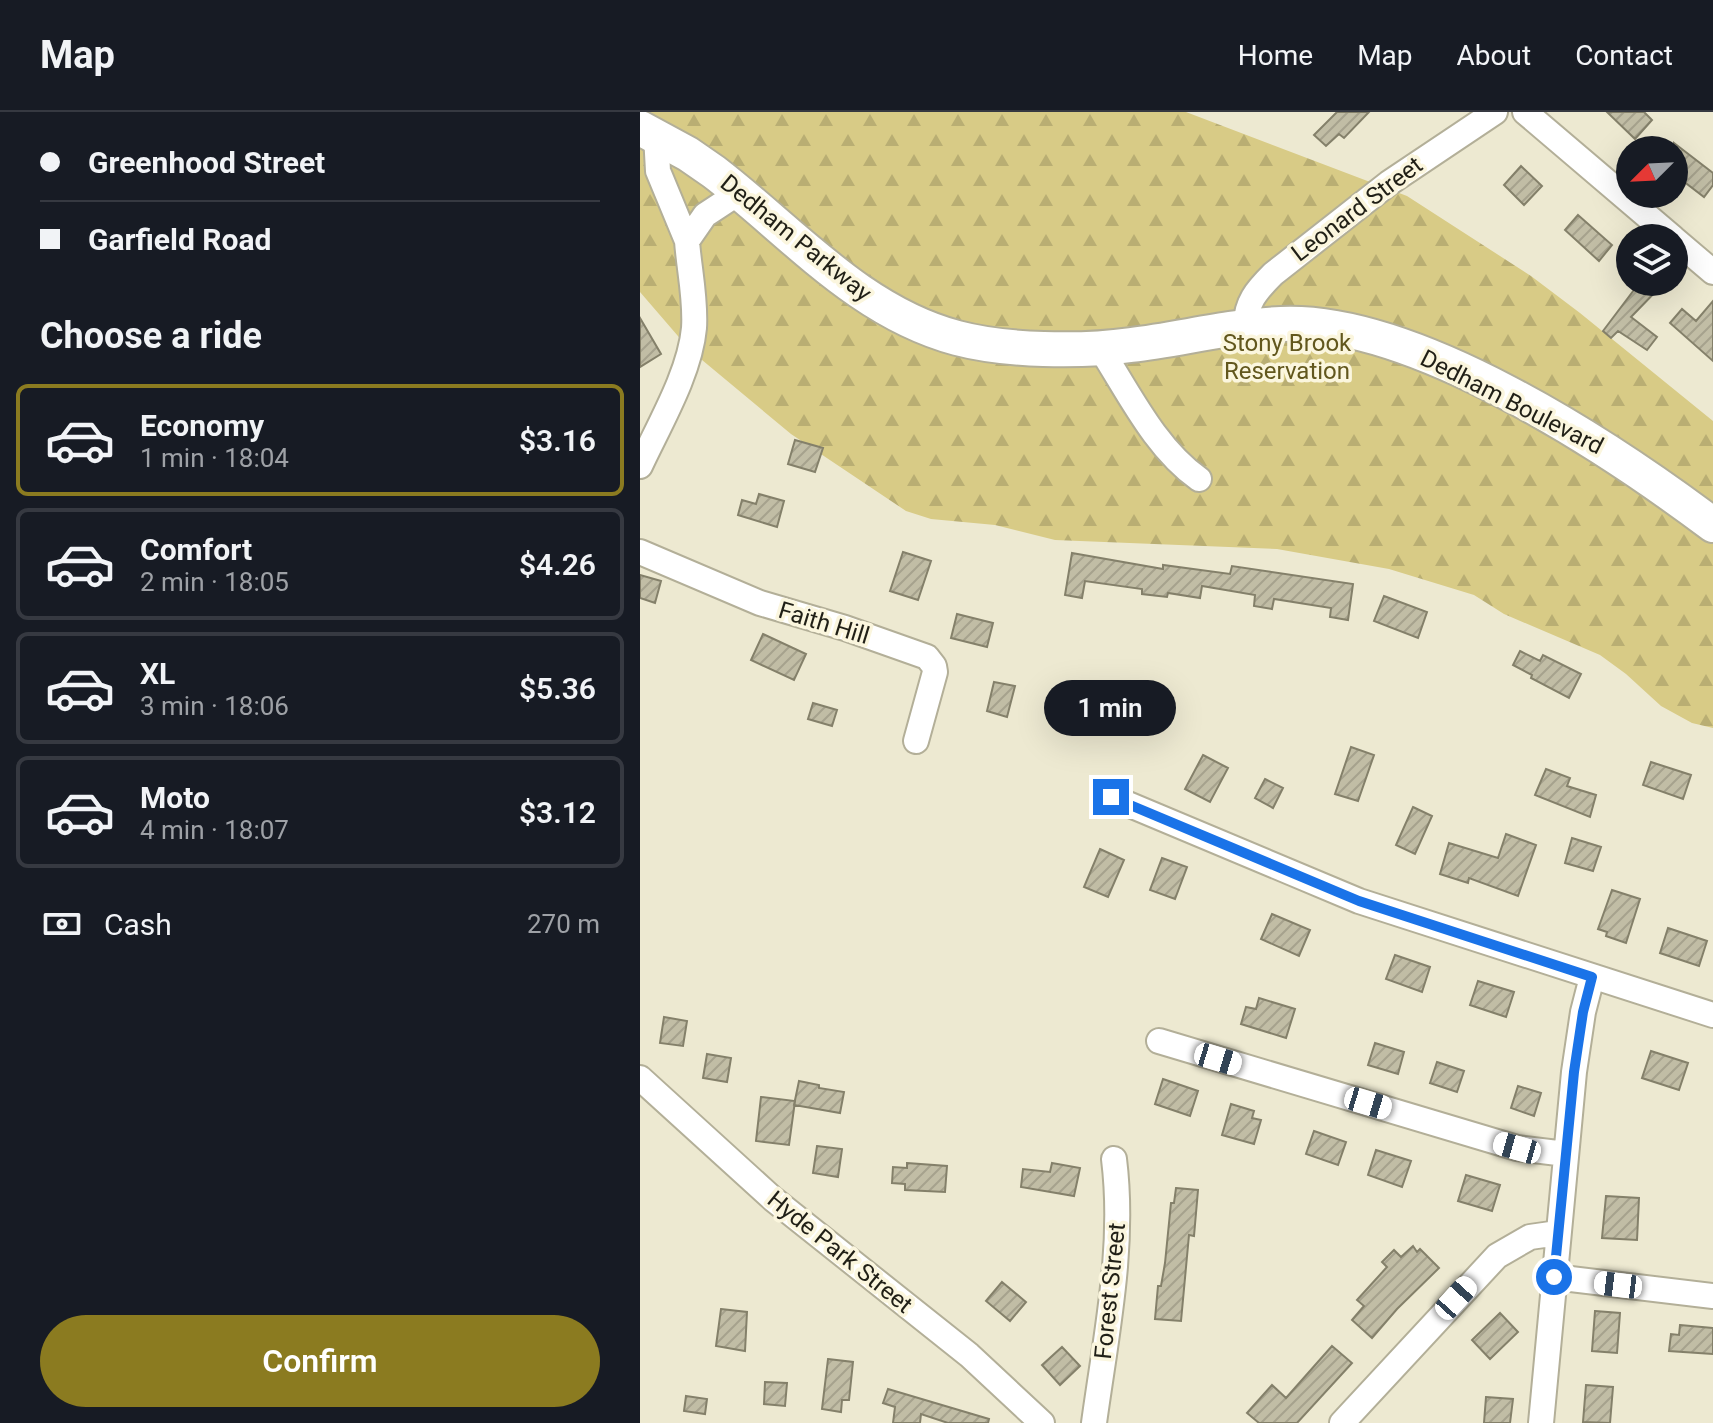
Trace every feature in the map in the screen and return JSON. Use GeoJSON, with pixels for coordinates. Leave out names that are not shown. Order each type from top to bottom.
{"type":"FeatureCollection","features":[{"type":"Feature","properties":{"kind":"main road","name":"Dedham Parkway"},"geometry":{"type":"LineString","coordinates":[[648,131],[688,154],[740,192],[862,294],[923,326],[958,338]]}},
{"type":"Feature","properties":{"kind":"main road","name":"Dedham Boulevard"},"geometry":{"type":"LineString","coordinates":[[958,338],[1036,347],[1100,348],[1281,324],[1323,326],[1366,335],[1425,355],[1494,388],[1598,445],[1713,525]]}},
{"type":"Feature","properties":{"kind":"street","name":"Leonard Street"},"geometry":{"type":"LineString","coordinates":[[1246,327],[1246,314],[1258,289],[1292,258],[1429,154],[1495,112]]}},
{"type":"Feature","properties":{"kind":"street"},"geometry":{"type":"LineString","coordinates":[[1525,112],[1657,224]]}},
{"type":"Feature","properties":{"kind":"street"},"geometry":{"type":"LineString","coordinates":[[640,466],[680,378],[691,346],[694,309],[687,241],[658,171],[648,131]]}},
{"type":"Feature","properties":{"kind":"street"},"geometry":{"type":"LineString","coordinates":[[687,241],[705,215],[740,192]]}},
{"type":"Feature","properties":{"kind":"street"},"geometry":{"type":"LineString","coordinates":[[1688,250],[1713,272]]}},
{"type":"Feature","properties":{"kind":"street"},"geometry":{"type":"LineString","coordinates":[[1100,348],[1159,440],[1177,462],[1199,479]]}},
{"type":"Feature","properties":{"kind":"street","name":"Faith Hill"},"geometry":{"type":"LineString","coordinates":[[640,552],[760,603],[927,657],[935,672],[916,741]]}},
{"type":"Feature","properties":{"kind":"street"},"geometry":{"type":"LineString","coordinates":[[1111,797],[1359,901],[1713,1015]]}},
{"type":"Feature","properties":{"kind":"street"},"geometry":{"type":"LineString","coordinates":[[1541,1423],[1577,1050],[1592,977]]}},
{"type":"Feature","properties":{"kind":"street"},"geometry":{"type":"LineString","coordinates":[[1159,1041],[1517,1148],[1566,1154]]}},
{"type":"Feature","properties":{"kind":"street","name":"Hyde Park Street"},"geometry":{"type":"LineString","coordinates":[[640,1078],[773,1199],[969,1355],[1042,1423]]}},
{"type":"Feature","properties":{"kind":"street","name":"Forest Street"},"geometry":{"type":"LineString","coordinates":[[1094,1423],[1118,1246],[1114,1159]]}},
{"type":"Feature","properties":{"kind":"street"},"geometry":{"type":"LineString","coordinates":[[1342,1423],[1497,1256],[1530,1237],[1558,1233]]}},
{"type":"Feature","properties":{"kind":"street"},"geometry":{"type":"LineString","coordinates":[[1554,1277],[1713,1296]]}},
{"type":"Feature","properties":{"kind":"green space","name":"Stony Brook Reservation"},"geometry":{"type":"Polygon","coordinates":[[[640,112],[1186,112],[1407,196],[1531,276],[1713,421],[1713,728],[1692,723],[1661,706],[1600,655],[1504,614],[1474,595],[1389,569],[1277,549],[1055,540],[995,525],[931,519],[906,511],[791,434],[690,350],[640,292],[640,112]]]}},
{"type":"Feature","properties":{"kind":"building"},"geometry":{"type":"Polygon","coordinates":[[[1337,112],[1369,112],[1344,138],[1339,134],[1326,146],[1314,135],[1337,112]]]}},
{"type":"Feature","properties":{"kind":"building"},"geometry":{"type":"Polygon","coordinates":[[[1607,112],[1644,112],[1652,120],[1638,136],[1632,136],[1607,112]]]}},
{"type":"Feature","properties":{"kind":"building"},"geometry":{"type":"Polygon","coordinates":[[[1688,154],[1713,173],[1713,185],[1704,197],[1688,185],[1688,154]]]}},
{"type":"Feature","properties":{"kind":"building"},"geometry":{"type":"Polygon","coordinates":[[[1521,166],[1542,186],[1524,205],[1504,185],[1521,166]]]}},
{"type":"Feature","properties":{"kind":"building"},"geometry":{"type":"Polygon","coordinates":[[[1578,215],[1612,245],[1599,261],[1565,230],[1578,215]]]}},
{"type":"Feature","properties":{"kind":"building"},"geometry":{"type":"Polygon","coordinates":[[[1629,296],[1651,296],[1631,317],[1657,337],[1647,350],[1618,331],[1611,338],[1603,331],[1629,296]]]}},
{"type":"Feature","properties":{"kind":"building"},"geometry":{"type":"Polygon","coordinates":[[[1713,301],[1713,361],[1670,323],[1682,309],[1696,321],[1713,301]]]}},
{"type":"Feature","properties":{"kind":"building"},"geometry":{"type":"Polygon","coordinates":[[[640,318],[661,354],[640,367],[640,318]]]}},
{"type":"Feature","properties":{"kind":"building"},"geometry":{"type":"Polygon","coordinates":[[[795,440],[823,448],[815,472],[788,464],[795,440]]]}},
{"type":"Feature","properties":{"kind":"building"},"geometry":{"type":"Polygon","coordinates":[[[759,494],[784,501],[777,527],[738,515],[742,500],[756,504],[759,494]]]}},
{"type":"Feature","properties":{"kind":"building"},"geometry":{"type":"Polygon","coordinates":[[[903,552],[931,561],[918,600],[890,591],[903,552]]]}},
{"type":"Feature","properties":{"kind":"building"},"geometry":{"type":"Polygon","coordinates":[[[1072,553],[1163,569],[1163,565],[1230,574],[1232,566],[1353,584],[1348,620],[1330,617],[1331,608],[1274,599],[1272,609],[1254,606],[1255,595],[1202,586],[1200,598],[1168,593],[1167,597],[1142,594],[1142,589],[1085,581],[1082,598],[1065,595],[1072,553]]]}},
{"type":"Feature","properties":{"kind":"building"},"geometry":{"type":"Polygon","coordinates":[[[640,575],[661,581],[655,603],[640,598],[640,575]]]}},
{"type":"Feature","properties":{"kind":"building"},"geometry":{"type":"Polygon","coordinates":[[[1384,596],[1427,612],[1418,638],[1374,621],[1384,596]]]}},
{"type":"Feature","properties":{"kind":"building"},"geometry":{"type":"Polygon","coordinates":[[[957,614],[993,623],[987,647],[951,638],[957,614]]]}},
{"type":"Feature","properties":{"kind":"building"},"geometry":{"type":"Polygon","coordinates":[[[763,634],[806,654],[794,680],[751,660],[763,634]]]}},
{"type":"Feature","properties":{"kind":"building"},"geometry":{"type":"Polygon","coordinates":[[[1520,651],[1540,661],[1543,655],[1581,674],[1569,698],[1513,665],[1520,651]]]}},
{"type":"Feature","properties":{"kind":"building"},"geometry":{"type":"Polygon","coordinates":[[[994,682],[1015,686],[1007,717],[987,711],[994,682]]]}},
{"type":"Feature","properties":{"kind":"building"},"geometry":{"type":"Polygon","coordinates":[[[1101,687],[1129,692],[1123,729],[1095,724],[1101,687]]]}},
{"type":"Feature","properties":{"kind":"building"},"geometry":{"type":"Polygon","coordinates":[[[813,703],[837,710],[832,726],[808,719],[813,703]]]}},
{"type":"Feature","properties":{"kind":"building"},"geometry":{"type":"Polygon","coordinates":[[[1351,747],[1374,755],[1358,801],[1335,794],[1351,747]]]}},
{"type":"Feature","properties":{"kind":"building"},"geometry":{"type":"Polygon","coordinates":[[[1203,755],[1228,768],[1210,802],[1185,789],[1203,755]]]}},
{"type":"Feature","properties":{"kind":"building"},"geometry":{"type":"Polygon","coordinates":[[[1651,762],[1691,775],[1683,799],[1643,785],[1651,762]]]}},
{"type":"Feature","properties":{"kind":"building"},"geometry":{"type":"Polygon","coordinates":[[[1546,769],[1570,778],[1567,786],[1596,795],[1590,817],[1535,795],[1546,769]]]}},
{"type":"Feature","properties":{"kind":"building"},"geometry":{"type":"Polygon","coordinates":[[[1265,779],[1283,788],[1273,808],[1255,798],[1265,779]]]}},
{"type":"Feature","properties":{"kind":"building"},"geometry":{"type":"Polygon","coordinates":[[[1413,807],[1432,816],[1415,854],[1396,845],[1413,807]]]}},
{"type":"Feature","properties":{"kind":"building"},"geometry":{"type":"Polygon","coordinates":[[[1506,834],[1536,845],[1518,896],[1469,878],[1468,883],[1440,874],[1449,843],[1498,858],[1506,834]]]}},
{"type":"Feature","properties":{"kind":"building"},"geometry":{"type":"Polygon","coordinates":[[[1572,838],[1601,847],[1593,871],[1565,863],[1572,838]]]}},
{"type":"Feature","properties":{"kind":"building"},"geometry":{"type":"Polygon","coordinates":[[[1100,849],[1124,860],[1108,897],[1084,887],[1100,849]]]}},
{"type":"Feature","properties":{"kind":"building"},"geometry":{"type":"Polygon","coordinates":[[[1162,858],[1187,867],[1175,899],[1150,890],[1162,858]]]}},
{"type":"Feature","properties":{"kind":"building"},"geometry":{"type":"Polygon","coordinates":[[[1612,890],[1640,899],[1626,943],[1606,936],[1607,932],[1598,929],[1612,890]]]}},
{"type":"Feature","properties":{"kind":"building"},"geometry":{"type":"Polygon","coordinates":[[[1272,914],[1310,930],[1299,956],[1261,939],[1272,914]]]}},
{"type":"Feature","properties":{"kind":"building"},"geometry":{"type":"Polygon","coordinates":[[[1668,928],[1707,941],[1699,966],[1660,953],[1668,928]]]}},
{"type":"Feature","properties":{"kind":"building"},"geometry":{"type":"Polygon","coordinates":[[[1395,955],[1430,967],[1422,992],[1386,979],[1395,955]]]}},
{"type":"Feature","properties":{"kind":"building"},"geometry":{"type":"Polygon","coordinates":[[[1478,981],[1514,992],[1506,1017],[1470,1005],[1478,981]]]}},
{"type":"Feature","properties":{"kind":"building"},"geometry":{"type":"Polygon","coordinates":[[[1259,998],[1295,1009],[1286,1038],[1241,1024],[1246,1007],[1256,1009],[1259,998]]]}},
{"type":"Feature","properties":{"kind":"building"},"geometry":{"type":"Polygon","coordinates":[[[664,1017],[687,1021],[683,1046],[660,1043],[664,1017]]]}},
{"type":"Feature","properties":{"kind":"building"},"geometry":{"type":"Polygon","coordinates":[[[1375,1043],[1404,1052],[1398,1074],[1368,1065],[1375,1043]]]}},
{"type":"Feature","properties":{"kind":"building"},"geometry":{"type":"Polygon","coordinates":[[[1651,1051],[1688,1063],[1679,1090],[1642,1078],[1651,1051]]]}},
{"type":"Feature","properties":{"kind":"building"},"geometry":{"type":"Polygon","coordinates":[[[707,1054],[731,1058],[727,1082],[703,1078],[707,1054]]]}},
{"type":"Feature","properties":{"kind":"building"},"geometry":{"type":"Polygon","coordinates":[[[1437,1062],[1464,1071],[1457,1092],[1430,1083],[1437,1062]]]}},
{"type":"Feature","properties":{"kind":"building"},"geometry":{"type":"Polygon","coordinates":[[[1163,1079],[1198,1091],[1190,1116],[1155,1104],[1163,1079]]]}},
{"type":"Feature","properties":{"kind":"building"},"geometry":{"type":"Polygon","coordinates":[[[799,1081],[844,1092],[840,1113],[794,1105],[799,1081]]]}},
{"type":"Feature","properties":{"kind":"building"},"geometry":{"type":"Polygon","coordinates":[[[1518,1086],[1541,1093],[1534,1116],[1511,1108],[1518,1086]]]}},
{"type":"Feature","properties":{"kind":"building"},"geometry":{"type":"Polygon","coordinates":[[[761,1097],[795,1101],[789,1145],[756,1141],[761,1097]]]}},
{"type":"Feature","properties":{"kind":"building"},"geometry":{"type":"Polygon","coordinates":[[[1231,1104],[1254,1111],[1252,1118],[1261,1120],[1254,1144],[1222,1135],[1231,1104]]]}},
{"type":"Feature","properties":{"kind":"building"},"geometry":{"type":"Polygon","coordinates":[[[1314,1131],[1346,1142],[1338,1165],[1306,1154],[1314,1131]]]}},
{"type":"Feature","properties":{"kind":"building"},"geometry":{"type":"Polygon","coordinates":[[[817,1146],[842,1149],[838,1177],[813,1173],[817,1146]]]}},
{"type":"Feature","properties":{"kind":"building"},"geometry":{"type":"Polygon","coordinates":[[[1376,1150],[1411,1161],[1402,1187],[1368,1175],[1376,1150]]]}},
{"type":"Feature","properties":{"kind":"building"},"geometry":{"type":"Polygon","coordinates":[[[907,1163],[947,1166],[945,1192],[905,1190],[905,1184],[892,1183],[893,1167],[907,1168],[907,1163]]]}},
{"type":"Feature","properties":{"kind":"building"},"geometry":{"type":"Polygon","coordinates":[[[1052,1163],[1080,1168],[1074,1196],[1021,1187],[1023,1169],[1050,1172],[1052,1163]]]}},
{"type":"Feature","properties":{"kind":"building"},"geometry":{"type":"Polygon","coordinates":[[[1466,1175],[1500,1185],[1492,1211],[1458,1201],[1466,1175]]]}},
{"type":"Feature","properties":{"kind":"building"},"geometry":{"type":"Polygon","coordinates":[[[1176,1188],[1198,1190],[1194,1236],[1189,1235],[1181,1321],[1155,1319],[1171,1203],[1174,1203],[1176,1188]]]}},
{"type":"Feature","properties":{"kind":"building"},"geometry":{"type":"Polygon","coordinates":[[[1606,1196],[1639,1198],[1637,1240],[1602,1238],[1606,1196]]]}},
{"type":"Feature","properties":{"kind":"building"},"geometry":{"type":"Polygon","coordinates":[[[1413,1246],[1439,1268],[1372,1338],[1352,1320],[1364,1306],[1357,1300],[1387,1267],[1382,1262],[1394,1250],[1401,1257],[1413,1246]]]}},
{"type":"Feature","properties":{"kind":"building"},"geometry":{"type":"Polygon","coordinates":[[[1002,1282],[1026,1302],[1010,1321],[986,1301],[1002,1282]]]}},
{"type":"Feature","properties":{"kind":"building"},"geometry":{"type":"Polygon","coordinates":[[[721,1309],[747,1312],[745,1351],[716,1346],[721,1309]]]}},
{"type":"Feature","properties":{"kind":"building"},"geometry":{"type":"Polygon","coordinates":[[[1595,1311],[1620,1313],[1617,1353],[1592,1351],[1595,1311]]]}},
{"type":"Feature","properties":{"kind":"building"},"geometry":{"type":"Polygon","coordinates":[[[1500,1313],[1518,1332],[1490,1359],[1472,1340],[1500,1313]]]}},
{"type":"Feature","properties":{"kind":"building"},"geometry":{"type":"Polygon","coordinates":[[[1680,1325],[1713,1328],[1713,1354],[1669,1351],[1671,1334],[1679,1335],[1680,1325]]]}},
{"type":"Feature","properties":{"kind":"building"},"geometry":{"type":"Polygon","coordinates":[[[1332,1346],[1352,1363],[1297,1423],[1259,1423],[1247,1413],[1272,1385],[1286,1398],[1332,1346]]]}},
{"type":"Feature","properties":{"kind":"building"},"geometry":{"type":"Polygon","coordinates":[[[1062,1347],[1080,1366],[1060,1385],[1042,1365],[1062,1347]]]}},
{"type":"Feature","properties":{"kind":"building"},"geometry":{"type":"Polygon","coordinates":[[[828,1359],[853,1362],[849,1400],[842,1400],[841,1412],[822,1409],[828,1359]]]}},
{"type":"Feature","properties":{"kind":"building"},"geometry":{"type":"Polygon","coordinates":[[[765,1382],[787,1383],[785,1406],[764,1404],[765,1382]]]}},
{"type":"Feature","properties":{"kind":"building"},"geometry":{"type":"Polygon","coordinates":[[[1586,1385],[1613,1387],[1610,1423],[1583,1422],[1586,1385]]]}},
{"type":"Feature","properties":{"kind":"building"},"geometry":{"type":"Polygon","coordinates":[[[888,1389],[989,1419],[988,1423],[948,1423],[921,1414],[920,1423],[893,1423],[895,1407],[883,1403],[888,1389]]]}},
{"type":"Feature","properties":{"kind":"building"},"geometry":{"type":"Polygon","coordinates":[[[686,1396],[707,1399],[705,1414],[684,1411],[686,1396]]]}},
{"type":"Feature","properties":{"kind":"building"},"geometry":{"type":"Polygon","coordinates":[[[1486,1397],[1513,1399],[1510,1423],[1484,1423],[1486,1397]]]}},
{"type":"Feature","properties":{"kind":"route"},"geometry":{"type":"LineString","coordinates":[[1111,797],[1359,901],[1592,977],[1574,1072],[1554,1277]]}}]}
